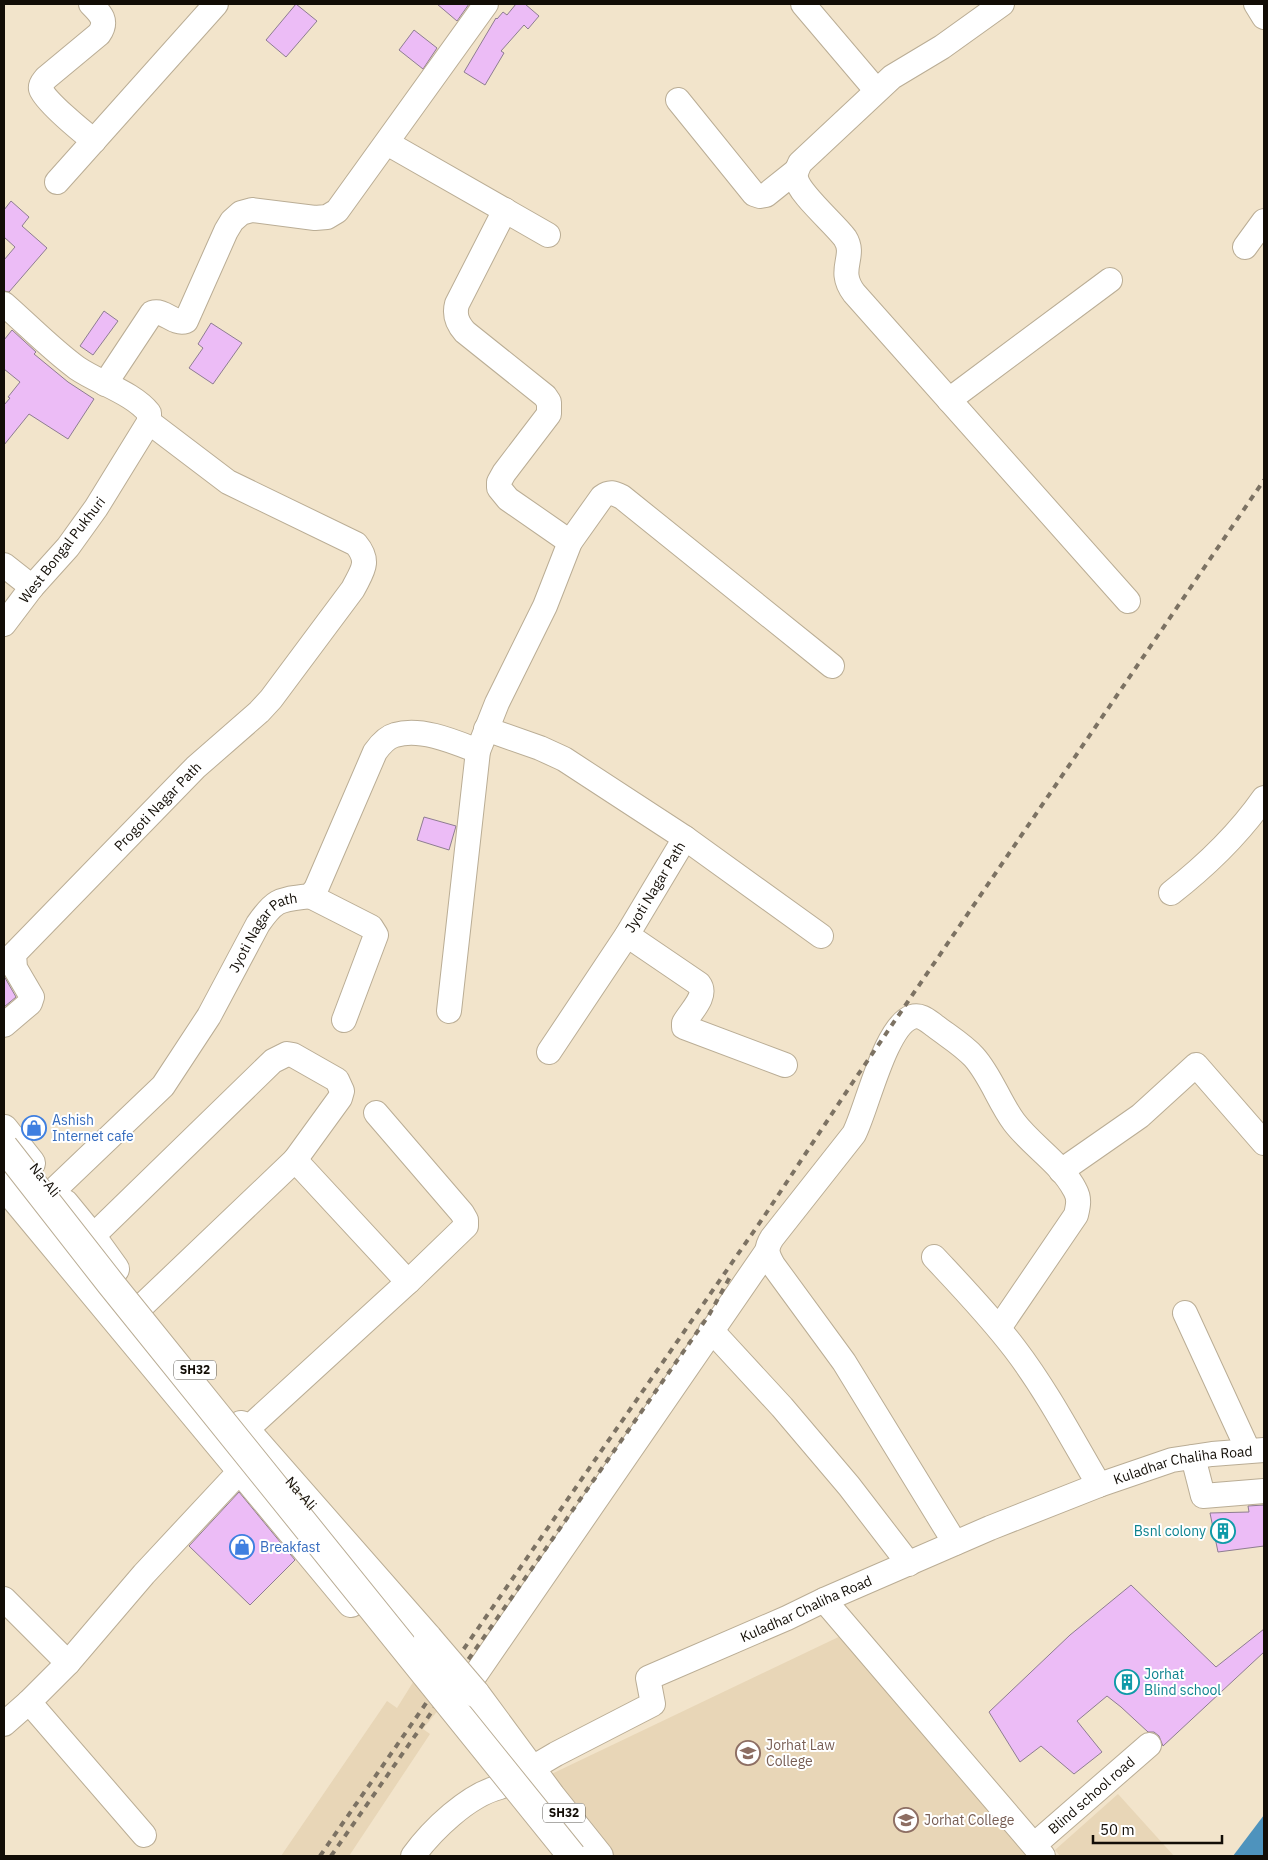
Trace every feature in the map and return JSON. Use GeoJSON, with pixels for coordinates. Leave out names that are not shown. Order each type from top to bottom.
{"type":"FeatureCollection","features":[{"type":"Feature","properties":{"kind":"main road","name":"Na-Ali"},"geometry":{"type":"LineString","coordinates":[[4,1130],[92,1237],[124,1281],[245,1431],[472,1689],[532,1768],[550,1796],[599,1856]]}},
{"type":"Feature","properties":{"kind":"main road"},"geometry":{"type":"LineString","coordinates":[[4,1147],[110,1284],[572,1856]]}},
{"type":"Feature","properties":{"kind":"main road"},"geometry":{"type":"LineString","coordinates":[[4,1185],[471,1746],[500,1787],[559,1856]]}},
{"type":"Feature","properties":{"kind":"street"},"geometry":{"type":"LineString","coordinates":[[91,4],[103,18],[104,24],[102,29],[46,78],[41,84],[41,88],[48,100],[94,141]]}},
{"type":"Feature","properties":{"kind":"street"},"geometry":{"type":"LineString","coordinates":[[57,182],[216,4]]}},
{"type":"Feature","properties":{"kind":"street"},"geometry":{"type":"LineString","coordinates":[[105,384],[152,313],[156,311],[161,312],[178,322],[186,320],[226,231],[232,221],[241,213],[252,210],[315,218],[327,217],[337,211],[486,4]]}},
{"type":"Feature","properties":{"kind":"street"},"geometry":{"type":"LineString","coordinates":[[803,4],[876,90]]}},
{"type":"Feature","properties":{"kind":"street"},"geometry":{"type":"LineString","coordinates":[[678,100],[754,194],[766,195],[796,171],[800,163],[892,77],[942,47],[1002,4]]}},
{"type":"Feature","properties":{"kind":"street"},"geometry":{"type":"LineString","coordinates":[[1256,4],[1264,16]]}},
{"type":"Feature","properties":{"kind":"street"},"geometry":{"type":"LineString","coordinates":[[387,143],[548,235]]}},
{"type":"Feature","properties":{"kind":"street"},"geometry":{"type":"LineString","coordinates":[[796,171],[796,179],[799,186],[848,244],[846,272],[849,286],[1128,601]]}},
{"type":"Feature","properties":{"kind":"street"},"geometry":{"type":"LineString","coordinates":[[505,210],[457,304],[456,318],[464,332],[545,396],[549,402],[549,414],[504,473],[499,482],[499,488],[508,499],[570,542]]}},
{"type":"Feature","properties":{"kind":"street"},"geometry":{"type":"LineString","coordinates":[[1245,247],[1264,221]]}},
{"type":"Feature","properties":{"kind":"street"},"geometry":{"type":"LineString","coordinates":[[949,400],[1110,280]]}},
{"type":"Feature","properties":{"kind":"street"},"geometry":{"type":"LineString","coordinates":[[4,304],[66,359],[145,407],[149,413],[149,422]]}},
{"type":"Feature","properties":{"kind":"street","name":"West Bongal Pukhuri"},"geometry":{"type":"LineString","coordinates":[[4,624],[32,587],[68,547],[96,508],[149,422]]}},
{"type":"Feature","properties":{"kind":"street","name":"Progoti Nagar Path"},"geometry":{"type":"LineString","coordinates":[[4,1025],[30,1003],[32,997],[15,968],[14,954],[196,767],[259,712],[271,699],[352,589],[363,570],[365,560],[356,544],[228,482],[149,422]]}},
{"type":"Feature","properties":{"kind":"street"},"geometry":{"type":"LineString","coordinates":[[449,1011],[482,740],[497,702],[541,615],[570,542],[602,497],[607,493],[613,493],[622,497],[832,666]]}},
{"type":"Feature","properties":{"kind":"street"},"geometry":{"type":"LineString","coordinates":[[4,564],[32,587]]}},
{"type":"Feature","properties":{"kind":"street","name":"Jyoti Nagar Path"},"geometry":{"type":"LineString","coordinates":[[53,1190],[163,1086],[209,1016],[266,913],[274,904],[281,900],[310,896],[316,889],[375,752],[382,743],[394,735],[426,735],[540,748],[564,759],[685,838],[627,935],[549,1052]]}},
{"type":"Feature","properties":{"kind":"street"},"geometry":{"type":"LineString","coordinates":[[1171,893],[1218,854],[1264,798]]}},
{"type":"Feature","properties":{"kind":"street"},"geometry":{"type":"LineString","coordinates":[[685,838],[821,936]]}},
{"type":"Feature","properties":{"kind":"street"},"geometry":{"type":"LineString","coordinates":[[310,896],[371,926],[376,935],[344,1020]]}},
{"type":"Feature","properties":{"kind":"street"},"geometry":{"type":"LineString","coordinates":[[627,935],[699,984],[702,988],[701,997],[684,1023],[684,1027],[785,1065]]}},
{"type":"Feature","properties":{"kind":"street"},"geometry":{"type":"LineString","coordinates":[[472,1689],[711,1330],[767,1251],[772,1238],[854,1134],[860,1123],[879,1066],[899,1027],[913,1016],[922,1017],[965,1048],[974,1057],[990,1079],[1014,1122],[1071,1183],[1078,1199],[1079,1205],[1076,1215],[999,1328]]}},
{"type":"Feature","properties":{"kind":"street"},"geometry":{"type":"LineString","coordinates":[[92,1237],[273,1061],[287,1054],[293,1055],[337,1080],[342,1092],[340,1098],[295,1160],[144,1304]]}},
{"type":"Feature","properties":{"kind":"street"},"geometry":{"type":"LineString","coordinates":[[1061,1171],[1140,1116],[1196,1065],[1264,1143]]}},
{"type":"Feature","properties":{"kind":"street"},"geometry":{"type":"LineString","coordinates":[[245,1431],[461,1233],[466,1226],[466,1220],[462,1212],[376,1113]]}},
{"type":"Feature","properties":{"kind":"street"},"geometry":{"type":"LineString","coordinates":[[295,1160],[408,1282]]}},
{"type":"Feature","properties":{"kind":"street"},"geometry":{"type":"LineString","coordinates":[[767,1251],[773,1265],[830,1343],[867,1399],[955,1543]]}},
{"type":"Feature","properties":{"kind":"street"},"geometry":{"type":"LineString","coordinates":[[934,1257],[999,1328],[1035,1379],[1099,1485]]}},
{"type":"Feature","properties":{"kind":"street"},"geometry":{"type":"LineString","coordinates":[[1185,1313],[1256,1450]]}},
{"type":"Feature","properties":{"kind":"street"},"geometry":{"type":"LineString","coordinates":[[711,1330],[782,1407],[843,1479],[909,1564]]}},
{"type":"Feature","properties":{"kind":"street","name":"Kuladhar Chaliha Road"},"geometry":{"type":"LineString","coordinates":[[413,1856],[439,1824],[490,1789],[500,1787],[653,1704],[648,1678],[955,1543],[1099,1485],[1172,1460],[1256,1450]]}},
{"type":"Feature","properties":{"kind":"street"},"geometry":{"type":"LineString","coordinates":[[1193,1457],[1203,1496],[1264,1491]]}},
{"type":"Feature","properties":{"kind":"street"},"geometry":{"type":"LineString","coordinates":[[4,1724],[30,1702],[68,1663],[144,1574],[240,1470]]}},
{"type":"Feature","properties":{"kind":"street"},"geometry":{"type":"LineString","coordinates":[[4,1599],[68,1663]]}},
{"type":"Feature","properties":{"kind":"street"},"geometry":{"type":"LineString","coordinates":[[824,1600],[1038,1851]]}},
{"type":"Feature","properties":{"kind":"street"},"geometry":{"type":"LineString","coordinates":[[30,1702],[144,1835]]}},
{"type":"Feature","properties":{"kind":"street","name":"Blind school road"},"geometry":{"type":"LineString","coordinates":[[1038,1851],[1149,1746]]}},
{"type":"Feature","properties":{"kind":"shaded area","name":"Jorhat Law College"},"geometry":{"type":"Polygon","coordinates":[[[849,1632],[1037,1856],[595,1856],[541,1779],[849,1632]]]}},
{"type":"Feature","properties":{"kind":"shaded area"},"geometry":{"type":"Polygon","coordinates":[[[420,1671],[447,1699],[423,1729],[430,1734],[349,1856],[281,1856],[387,1701],[397,1708],[420,1671]]]}},
{"type":"Feature","properties":{"kind":"shaded area"},"geometry":{"type":"Polygon","coordinates":[[[1118,1794],[1174,1856],[1060,1856],[1055,1850],[1118,1794]]]}},
{"type":"Feature","properties":{"kind":"water"},"geometry":{"type":"Polygon","coordinates":[[[1264,1815],[1264,1856],[1233,1856],[1264,1815]]]}},
{"type":"Feature","properties":{"kind":"building"},"geometry":{"type":"Polygon","coordinates":[[[296,4],[317,21],[286,57],[266,40],[296,4]]]}},
{"type":"Feature","properties":{"kind":"building"},"geometry":{"type":"Polygon","coordinates":[[[437,4],[469,4],[457,21],[437,4]]]}},
{"type":"Feature","properties":{"kind":"building"},"geometry":{"type":"Polygon","coordinates":[[[516,4],[525,4],[539,16],[528,29],[524,25],[501,51],[504,53],[485,85],[464,72],[496,18],[503,12],[507,15],[516,4]]]}},
{"type":"Feature","properties":{"kind":"building"},"geometry":{"type":"Polygon","coordinates":[[[414,30],[437,48],[423,69],[399,50],[414,30]]]}},
{"type":"Feature","properties":{"kind":"building"},"geometry":{"type":"Polygon","coordinates":[[[11,201],[29,217],[22,226],[47,248],[9,292],[4,291],[4,260],[15,247],[4,237],[4,210],[11,201]]]}},
{"type":"Feature","properties":{"kind":"building"},"geometry":{"type":"Polygon","coordinates":[[[104,311],[118,321],[93,355],[80,346],[104,311]]]}},
{"type":"Feature","properties":{"kind":"building"},"geometry":{"type":"Polygon","coordinates":[[[211,323],[242,343],[213,384],[189,368],[203,348],[198,344],[211,323]]]}},
{"type":"Feature","properties":{"kind":"building"},"geometry":{"type":"Polygon","coordinates":[[[12,330],[36,352],[34,354],[68,382],[94,399],[68,439],[29,414],[4,445],[4,405],[20,382],[4,369],[4,340],[12,330]]]}},
{"type":"Feature","properties":{"kind":"building"},"geometry":{"type":"Polygon","coordinates":[[[424,817],[456,826],[449,850],[417,840],[424,817]]]}},
{"type":"Feature","properties":{"kind":"building"},"geometry":{"type":"Polygon","coordinates":[[[4,976],[16,997],[4,1007],[4,976]]]}},
{"type":"Feature","properties":{"kind":"building","name":"Breakfast"},"geometry":{"type":"Polygon","coordinates":[[[239,1492],[295,1560],[250,1605],[189,1546],[239,1492]]]}},
{"type":"Feature","properties":{"kind":"building"},"geometry":{"type":"Polygon","coordinates":[[[1264,1505],[1264,1546],[1218,1552],[1210,1513],[1249,1512],[1248,1506],[1264,1505]]]}},
{"type":"Feature","properties":{"kind":"building","name":"Jorhat Blind school"},"geometry":{"type":"Polygon","coordinates":[[[1131,1585],[1216,1667],[1264,1629],[1264,1652],[1163,1746],[1159,1736],[1154,1732],[1148,1732],[1107,1696],[1077,1721],[1102,1752],[1074,1774],[1041,1746],[1020,1762],[989,1712],[1070,1635],[1131,1585]]]}},
{"type":"Feature","properties":{"kind":"railway"},"geometry":{"type":"LineString","coordinates":[[320,1856],[763,1218],[853,1082],[1264,480]]}},
{"type":"Feature","properties":{"kind":"railway"},"geometry":{"type":"LineString","coordinates":[[331,1856],[709,1315],[731,1275]]}},
{"type":"Feature","properties":{"kind":"place","name":"Ashish Internet cafe"},"geometry":{"type":"Point","coordinates":[34,1128]}},
{"type":"Feature","properties":{"kind":"place","name":"Bsnl colony"},"geometry":{"type":"Point","coordinates":[1223,1531]}},
{"type":"Feature","properties":{"kind":"place","name":"Breakfast"},"geometry":{"type":"Point","coordinates":[242,1547]}},
{"type":"Feature","properties":{"kind":"place","name":"Jorhat Blind school"},"geometry":{"type":"Point","coordinates":[1127,1682]}},
{"type":"Feature","properties":{"kind":"place","name":"Jorhat Law College"},"geometry":{"type":"Point","coordinates":[748,1753]}},
{"type":"Feature","properties":{"kind":"place","name":"Jorhat College"},"geometry":{"type":"Point","coordinates":[906,1820]}}]}
